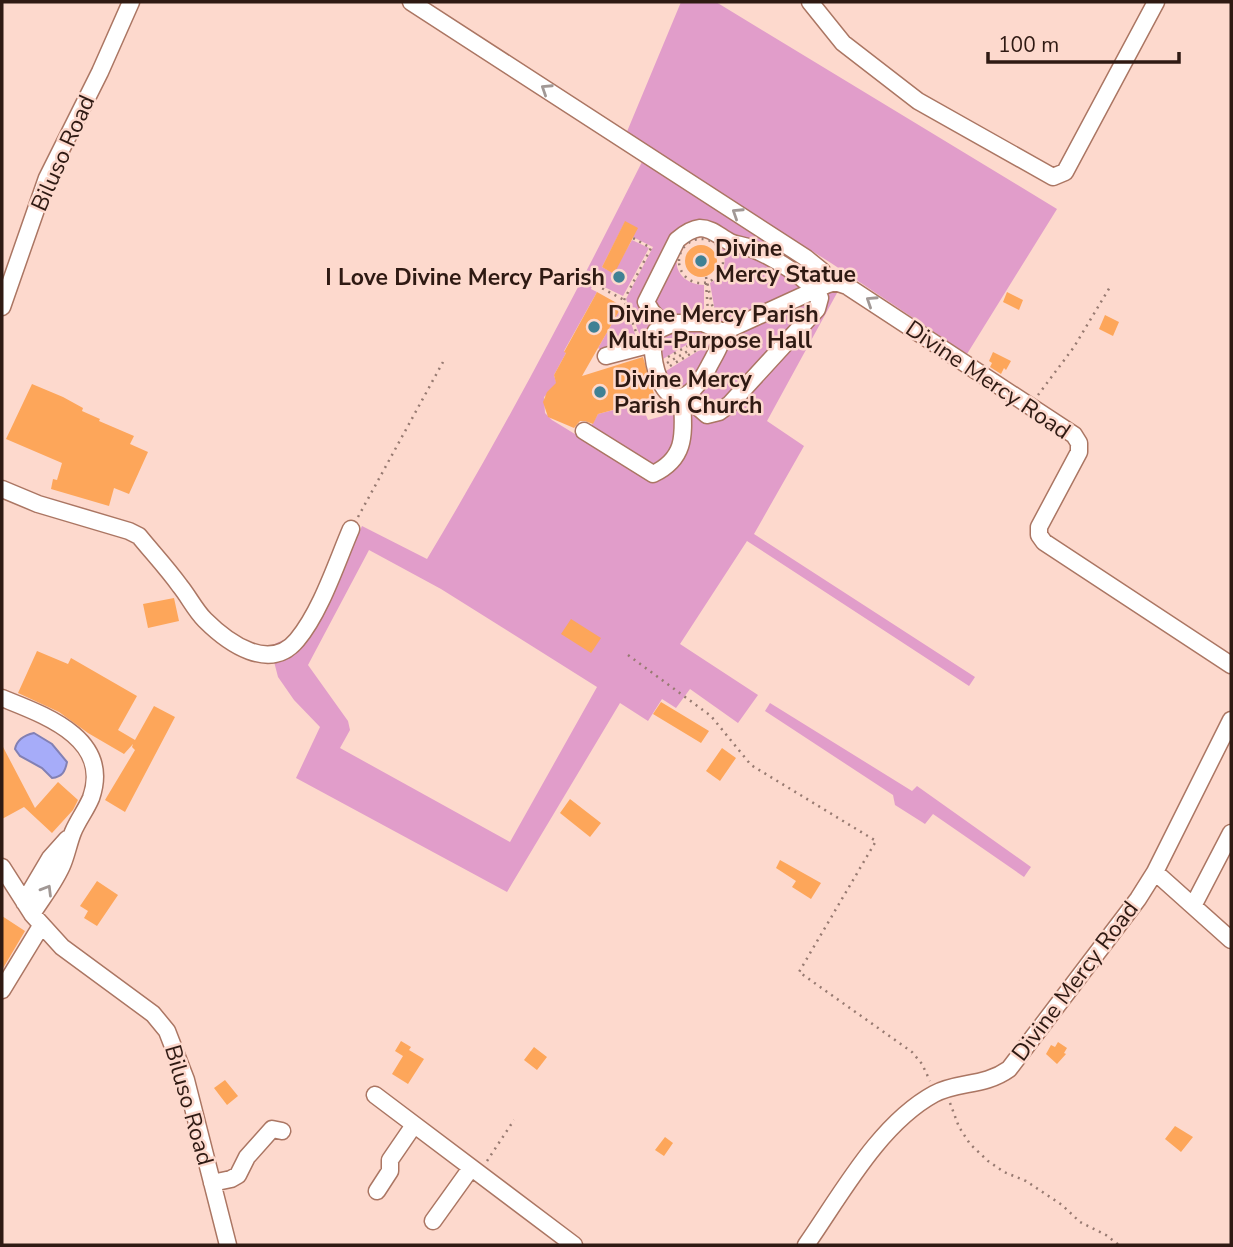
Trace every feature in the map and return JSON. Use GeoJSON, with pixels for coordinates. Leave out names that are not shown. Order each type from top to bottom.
{"type":"FeatureCollection","features":[{"type":"Feature","properties":{"kind":"street","name":"Biluso Road"},"geometry":{"type":"LineString","coordinates":[[2,307],[47,178],[100,72],[131,2]]}},
{"type":"Feature","properties":{"kind":"street"},"geometry":{"type":"LineString","coordinates":[[411,2],[806,258],[822,271],[817,309],[754,380],[719,412],[707,415],[662,385],[647,346]]}},
{"type":"Feature","properties":{"kind":"street"},"geometry":{"type":"LineString","coordinates":[[810,2],[843,43],[918,101],[1053,177],[1065,172],[1156,2]]}},
{"type":"Feature","properties":{"kind":"street"},"geometry":{"type":"LineString","coordinates":[[665,325],[646,302],[673,247],[684,234],[692,230],[710,230],[732,243],[755,250],[821,287]]}},
{"type":"Feature","properties":{"kind":"street","name":"Divine Mercy Road"},"geometry":{"type":"LineString","coordinates":[[821,287],[835,282],[842,283],[1074,435],[1079,443],[1079,452],[1039,527],[1039,535],[1044,542],[1231,666]]}},
{"type":"Feature","properties":{"kind":"street"},"geometry":{"type":"LineString","coordinates":[[606,356],[647,346],[654,334],[665,325],[694,323],[716,328],[821,287]]}},
{"type":"Feature","properties":{"kind":"street"},"geometry":{"type":"LineString","coordinates":[[680,395],[699,384],[711,362],[721,343],[716,328]]}},
{"type":"Feature","properties":{"kind":"street"},"geometry":{"type":"LineString","coordinates":[[584,431],[649,472],[656,473],[671,461],[681,447],[683,428],[680,395]]}},
{"type":"Feature","properties":{"kind":"street"},"geometry":{"type":"LineString","coordinates":[[2,489],[38,504],[139,536],[181,586],[204,620],[228,641],[247,651],[265,655],[278,653],[297,640],[312,618],[351,529]]}},
{"type":"Feature","properties":{"kind":"street"},"geometry":{"type":"LineString","coordinates":[[2,698],[45,715],[67,728],[85,746],[96,774],[91,798],[73,832],[50,858],[33,914],[2,990]]}},
{"type":"Feature","properties":{"kind":"street","name":"Divine Mercy Road"},"geometry":{"type":"LineString","coordinates":[[806,1245],[862,1165],[888,1132],[914,1107],[941,1091],[988,1080],[1009,1069],[1138,899],[1155,872],[1231,720]]}},
{"type":"Feature","properties":{"kind":"street"},"geometry":{"type":"LineString","coordinates":[[1194,906],[1231,833]]}},
{"type":"Feature","properties":{"kind":"street","name":"Biluso Road"},"geometry":{"type":"LineString","coordinates":[[2,867],[33,914],[82,964],[153,1014],[167,1031],[186,1080],[228,1245]]}},
{"type":"Feature","properties":{"kind":"street"},"geometry":{"type":"LineString","coordinates":[[1155,872],[1231,940]]}},
{"type":"Feature","properties":{"kind":"street"},"geometry":{"type":"LineString","coordinates":[[374,1095],[574,1245]]}},
{"type":"Feature","properties":{"kind":"street"},"geometry":{"type":"LineString","coordinates":[[377,1191],[390,1171],[390,1160],[414,1125]]}},
{"type":"Feature","properties":{"kind":"street"},"geometry":{"type":"LineString","coordinates":[[212,1183],[238,1175],[260,1140],[272,1129],[282,1131]]}},
{"type":"Feature","properties":{"kind":"street"},"geometry":{"type":"LineString","coordinates":[[433,1221],[476,1172]]}},
{"type":"Feature","properties":{"kind":"path"},"geometry":{"type":"LineString","coordinates":[[624,300],[651,248],[632,238]]}},
{"type":"Feature","properties":{"kind":"path"},"geometry":{"type":"LineString","coordinates":[[696,239],[714,242],[724,258],[722,271],[707,283],[688,279],[679,263],[681,250],[696,239]]}},
{"type":"Feature","properties":{"kind":"path"},"geometry":{"type":"LineString","coordinates":[[707,283],[716,328]]}},
{"type":"Feature","properties":{"kind":"path"},"geometry":{"type":"LineString","coordinates":[[707,283],[716,328]]}},
{"type":"Feature","properties":{"kind":"path"},"geometry":{"type":"LineString","coordinates":[[596,285],[624,300],[647,346]]}},
{"type":"Feature","properties":{"kind":"path"},"geometry":{"type":"LineString","coordinates":[[1030,406],[1074,346],[1110,287]]}},
{"type":"Feature","properties":{"kind":"path"},"geometry":{"type":"LineString","coordinates":[[692,343],[665,364],[695,346],[696,350],[706,345]]}},
{"type":"Feature","properties":{"kind":"path"},"geometry":{"type":"LineString","coordinates":[[351,529],[443,362]]}},
{"type":"Feature","properties":{"kind":"path"},"geometry":{"type":"LineString","coordinates":[[637,403],[640,412],[662,405],[680,395]]}},
{"type":"Feature","properties":{"kind":"path"},"geometry":{"type":"LineString","coordinates":[[628,656],[711,716],[751,765],[876,841],[799,972],[912,1052],[941,1091],[970,1144],[988,1161],[1004,1172],[1026,1181],[1062,1205],[1080,1222],[1107,1235],[1119,1245]]}},
{"type":"Feature","properties":{"kind":"path"},"geometry":{"type":"LineString","coordinates":[[476,1172],[483,1166],[514,1120]]}},
{"type":"Feature","properties":{"kind":"shaded area"},"geometry":{"type":"Polygon","coordinates":[[[681,2],[716,2],[1057,209],[967,354],[831,263],[626,134],[681,2]]]}},
{"type":"Feature","properties":{"kind":"shaded area"},"geometry":{"type":"Polygon","coordinates":[[[643,160],[809,268],[819,280],[726,324],[717,323],[710,283],[720,275],[724,256],[715,241],[696,237],[681,248],[677,263],[683,277],[704,285],[704,319],[642,341],[626,299],[653,247],[633,237],[625,222],[602,267],[613,273],[632,240],[649,248],[623,296],[594,282],[591,289],[597,292],[564,351],[566,353],[554,375],[557,385],[544,397],[545,413],[552,420],[650,480],[667,472],[686,402],[732,336],[836,286],[837,293],[767,421],[804,446],[754,534],[975,677],[969,686],[747,541],[680,644],[758,695],[738,723],[690,689],[676,708],[662,699],[648,721],[620,703],[507,892],[296,778],[320,727],[294,700],[278,677],[270,646],[288,638],[306,618],[343,536],[355,541],[362,526],[427,559],[512,411],[643,160]],[[369,550],[308,665],[348,721],[350,730],[340,748],[510,842],[597,687],[441,589],[369,550]]]}},
{"type":"Feature","properties":{"kind":"shaded area"},"geometry":{"type":"Polygon","coordinates":[[[622,306],[625,307],[638,342],[603,351],[598,348],[622,306]]]}},
{"type":"Feature","properties":{"kind":"shaded area"},"geometry":{"type":"Polygon","coordinates":[[[668,330],[704,330],[706,333],[663,359],[659,348],[660,335],[668,330]]]}},
{"type":"Feature","properties":{"kind":"shaded area"},"geometry":{"type":"Polygon","coordinates":[[[711,343],[691,387],[677,391],[666,381],[666,371],[711,343]]]}},
{"type":"Feature","properties":{"kind":"shaded area"},"geometry":{"type":"Polygon","coordinates":[[[676,403],[679,418],[674,451],[653,469],[589,430],[598,414],[636,404],[639,414],[645,413],[648,420],[663,416],[660,408],[676,403]]]}},
{"type":"Feature","properties":{"kind":"shaded area"},"geometry":{"type":"Polygon","coordinates":[[[770,703],[912,791],[917,786],[1031,867],[1024,877],[933,814],[925,824],[895,805],[893,795],[765,711],[770,703]]]}},
{"type":"Feature","properties":{"kind":"water"},"geometry":{"type":"Polygon","coordinates":[[[34,733],[52,744],[67,762],[61,775],[52,778],[42,768],[20,756],[15,749],[22,738],[34,733]]]}},
{"type":"Feature","properties":{"kind":"building"},"geometry":{"type":"Polygon","coordinates":[[[625,221],[638,228],[614,274],[602,267],[625,221]]]}},
{"type":"Feature","properties":{"kind":"building"},"geometry":{"type":"Polygon","coordinates":[[[701,245],[712,250],[717,261],[712,272],[701,277],[690,272],[685,261],[690,250],[701,245]]]}},
{"type":"Feature","properties":{"kind":"building","name":"Divine Mercy Parish Church"},"geometry":{"type":"Polygon","coordinates":[[[597,292],[622,306],[582,376],[643,357],[657,404],[641,409],[639,403],[598,414],[593,424],[580,421],[574,428],[548,417],[543,402],[547,392],[556,383],[554,375],[566,353],[564,352],[597,292]]]}},
{"type":"Feature","properties":{"kind":"building"},"geometry":{"type":"Polygon","coordinates":[[[1007,292],[1023,300],[1019,310],[1003,302],[1007,292]]]}},
{"type":"Feature","properties":{"kind":"building"},"geometry":{"type":"Polygon","coordinates":[[[1105,315],[1119,322],[1113,336],[1099,329],[1105,315]]]}},
{"type":"Feature","properties":{"kind":"building"},"geometry":{"type":"Polygon","coordinates":[[[993,352],[1011,361],[1001,374],[990,367],[992,363],[989,361],[993,352]]]}},
{"type":"Feature","properties":{"kind":"building"},"geometry":{"type":"Polygon","coordinates":[[[32,384],[83,408],[82,411],[100,419],[99,421],[134,436],[130,444],[148,452],[129,494],[114,488],[109,506],[51,489],[62,463],[6,439],[32,384]]]}},
{"type":"Feature","properties":{"kind":"building"},"geometry":{"type":"Polygon","coordinates":[[[174,598],[179,621],[148,628],[143,604],[174,598]]]}},
{"type":"Feature","properties":{"kind":"building"},"geometry":{"type":"Polygon","coordinates":[[[571,619],[601,638],[591,653],[561,634],[571,619]]]}},
{"type":"Feature","properties":{"kind":"building"},"geometry":{"type":"Polygon","coordinates":[[[37,651],[68,664],[71,658],[137,696],[118,730],[135,740],[154,706],[175,717],[125,812],[105,800],[135,750],[133,744],[124,754],[59,712],[18,693],[37,651]]]}},
{"type":"Feature","properties":{"kind":"building"},"geometry":{"type":"Polygon","coordinates":[[[661,702],[709,731],[701,743],[653,714],[661,702]]]}},
{"type":"Feature","properties":{"kind":"building"},"geometry":{"type":"Polygon","coordinates":[[[2,745],[35,808],[58,782],[78,800],[73,810],[52,833],[24,807],[2,819],[2,745]]]}},
{"type":"Feature","properties":{"kind":"building"},"geometry":{"type":"Polygon","coordinates":[[[722,748],[736,758],[720,781],[706,771],[722,748]]]}},
{"type":"Feature","properties":{"kind":"building"},"geometry":{"type":"Polygon","coordinates":[[[570,799],[601,823],[590,837],[560,813],[570,799]]]}},
{"type":"Feature","properties":{"kind":"building"},"geometry":{"type":"Polygon","coordinates":[[[780,860],[821,883],[811,899],[792,887],[796,881],[776,868],[780,860]]]}},
{"type":"Feature","properties":{"kind":"building"},"geometry":{"type":"Polygon","coordinates":[[[97,881],[118,895],[97,926],[84,918],[88,911],[80,906],[97,881]]]}},
{"type":"Feature","properties":{"kind":"building"},"geometry":{"type":"Polygon","coordinates":[[[2,916],[25,931],[2,970],[2,916]]]}},
{"type":"Feature","properties":{"kind":"building"},"geometry":{"type":"Polygon","coordinates":[[[401,1041],[411,1047],[409,1050],[424,1059],[408,1084],[392,1074],[403,1056],[395,1051],[401,1041]]]}},
{"type":"Feature","properties":{"kind":"building"},"geometry":{"type":"Polygon","coordinates":[[[1058,1042],[1067,1048],[1064,1053],[1066,1054],[1057,1064],[1046,1054],[1051,1045],[1055,1047],[1058,1042]]]}},
{"type":"Feature","properties":{"kind":"building"},"geometry":{"type":"Polygon","coordinates":[[[534,1047],[547,1057],[537,1070],[524,1060],[534,1047]]]}},
{"type":"Feature","properties":{"kind":"building"},"geometry":{"type":"Polygon","coordinates":[[[225,1080],[238,1096],[227,1105],[214,1088],[225,1080]]]}},
{"type":"Feature","properties":{"kind":"building"},"geometry":{"type":"Polygon","coordinates":[[[1175,1126],[1193,1137],[1181,1152],[1165,1139],[1175,1126]]]}},
{"type":"Feature","properties":{"kind":"building"},"geometry":{"type":"Polygon","coordinates":[[[665,1137],[673,1143],[664,1156],[655,1150],[665,1137]]]}},
{"type":"Feature","properties":{"kind":"place","name":"Divine Mercy Statue"},"geometry":{"type":"Point","coordinates":[701,261]}},
{"type":"Feature","properties":{"kind":"place","name":"I Love Divine Mercy Parish"},"geometry":{"type":"Point","coordinates":[619,277]}},
{"type":"Feature","properties":{"kind":"place","name":"Divine Mercy Parish Multi-Purpose Hall"},"geometry":{"type":"Point","coordinates":[594,327]}},
{"type":"Feature","properties":{"kind":"place","name":"Divine Mercy Parish Church"},"geometry":{"type":"Point","coordinates":[600,392]}}]}
